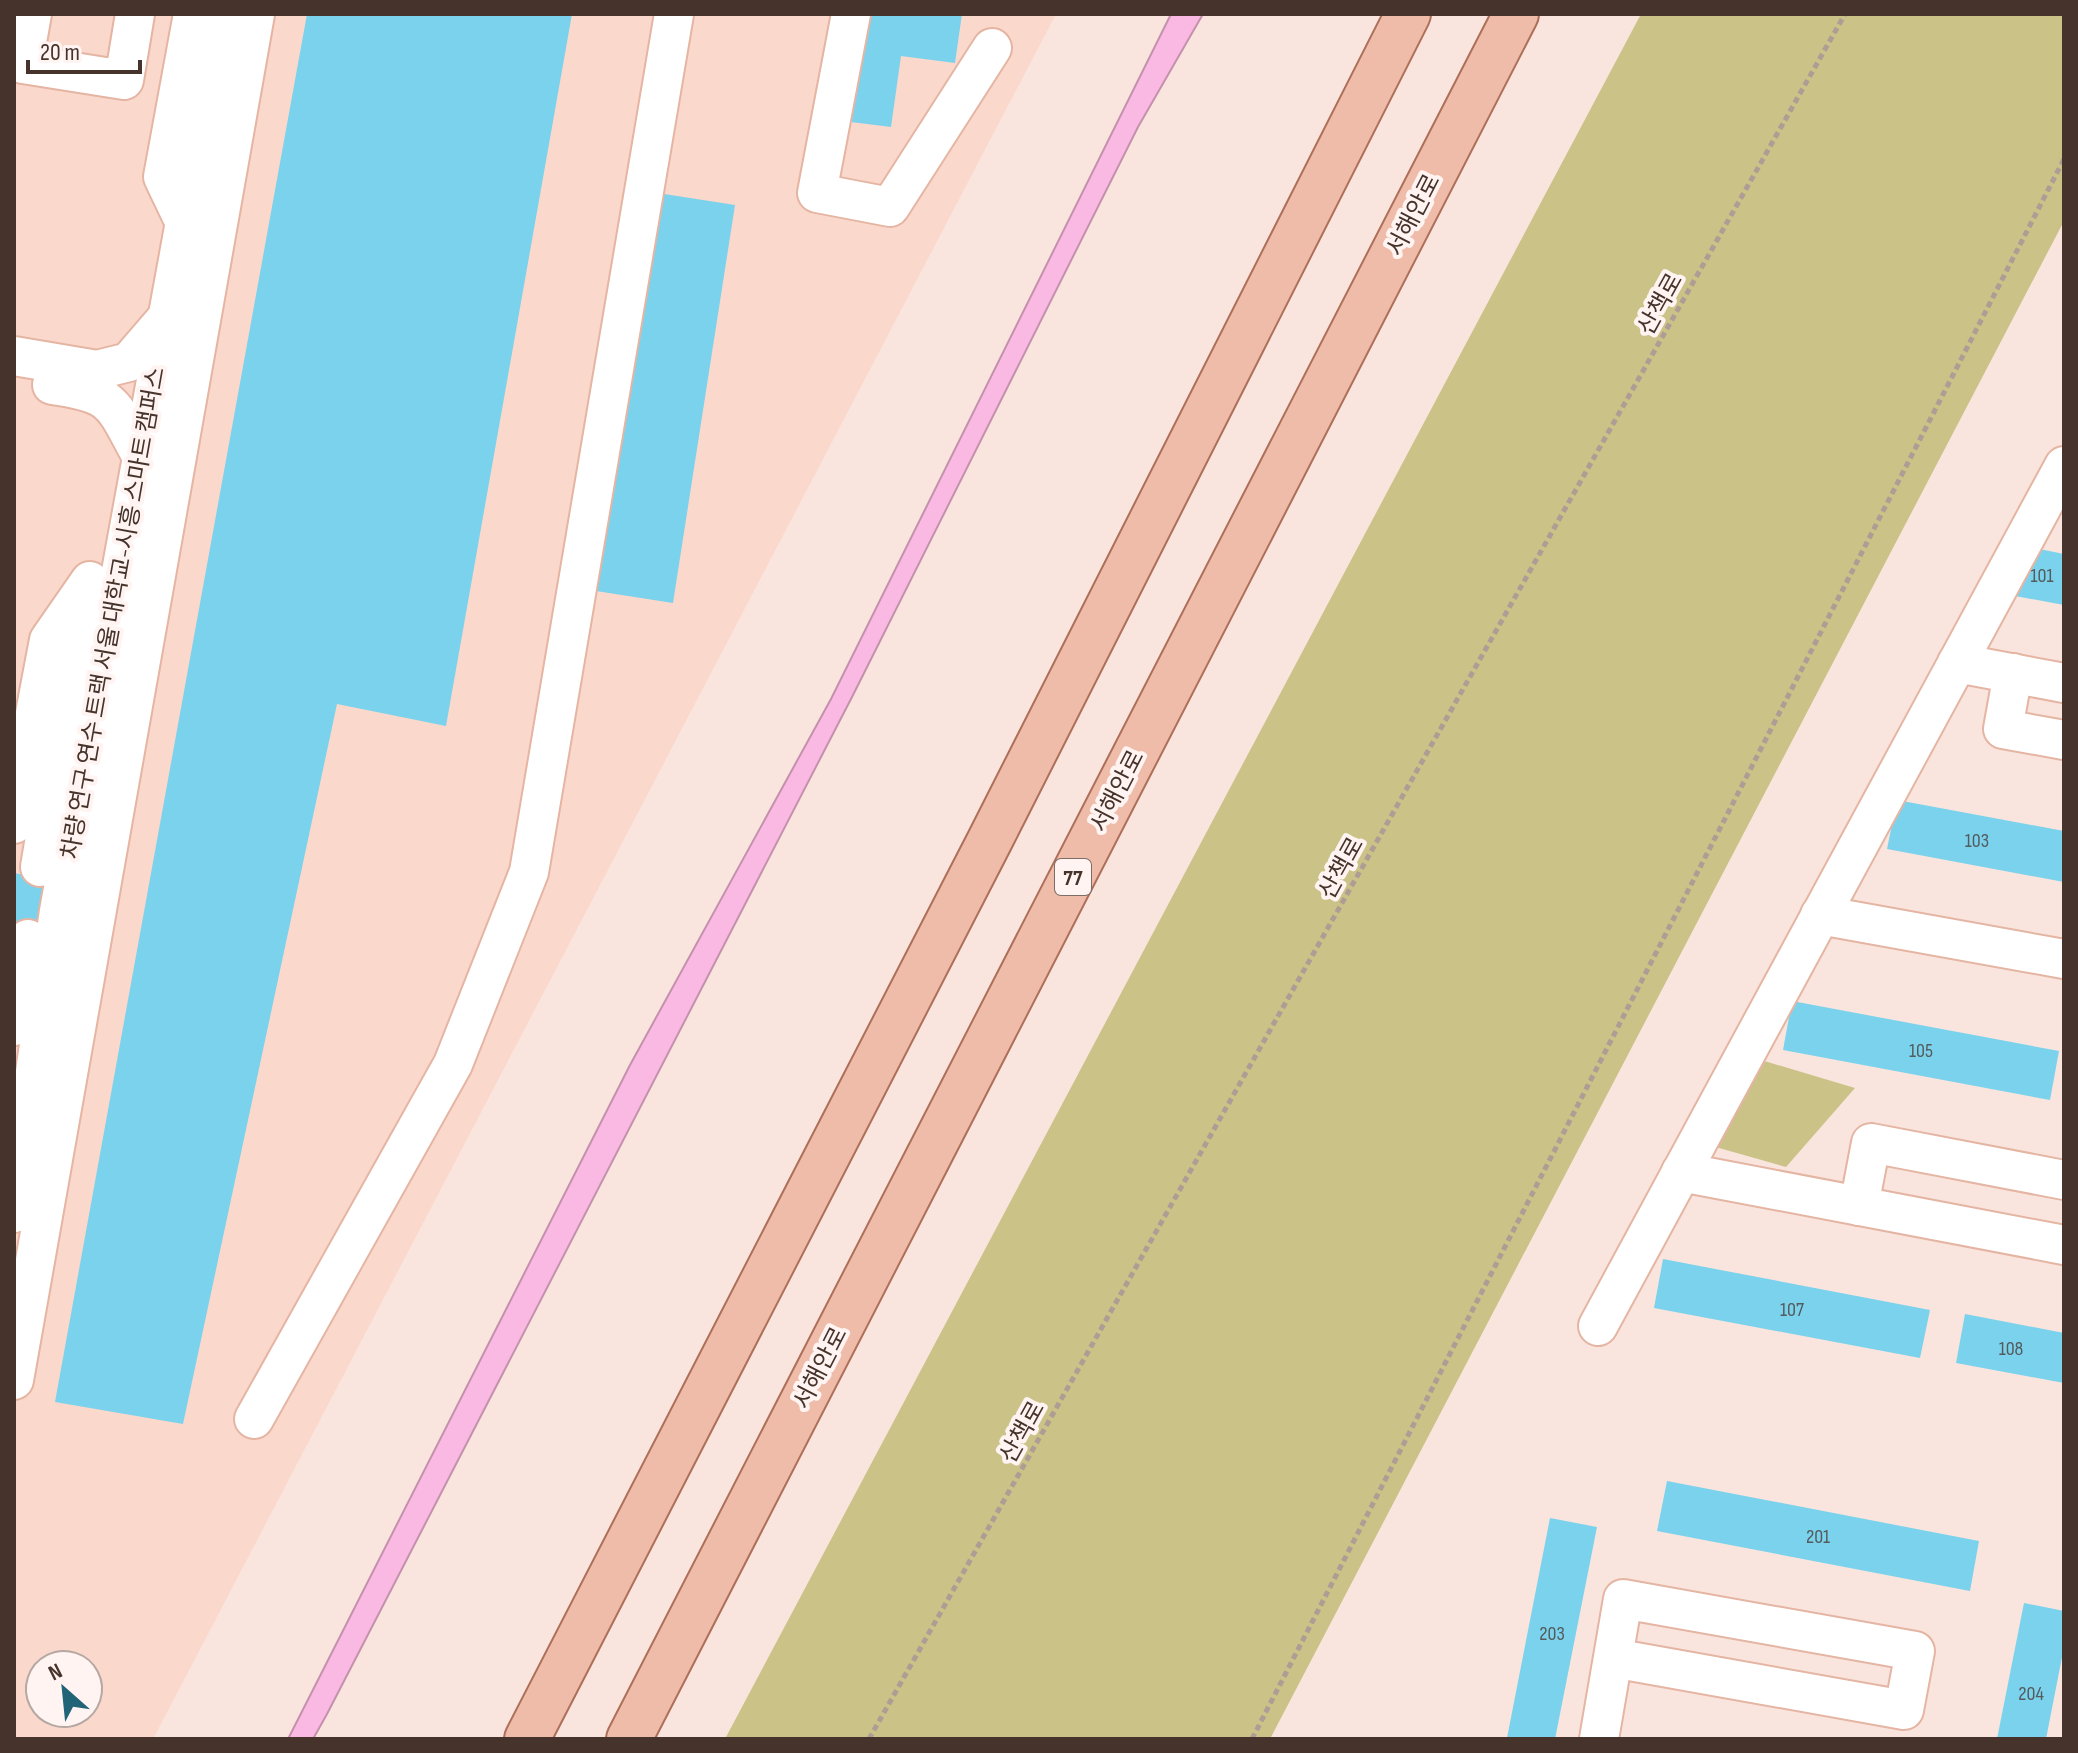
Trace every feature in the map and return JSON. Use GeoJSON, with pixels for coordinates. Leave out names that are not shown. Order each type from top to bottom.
{"type":"FeatureCollection","features":[{"type":"Feature","properties":{"kind":"main road"},"geometry":{"type":"LineString","coordinates":[[527,1739],[990,840],[1408,14]]}},
{"type":"Feature","properties":{"kind":"main road","name":"서해안로"},"geometry":{"type":"LineString","coordinates":[[629,1739],[1516,14]]}},
{"type":"Feature","properties":{"kind":"street"},"geometry":{"type":"LineString","coordinates":[[32,14],[23,64],[124,80],[135,14]]}},
{"type":"Feature","properties":{"kind":"street"},"geometry":{"type":"LineString","coordinates":[[185,223],[163,177],[193,14]]}},
{"type":"Feature","properties":{"kind":"street","name":"차량 연구 연수 트랙 서울 대학교-시흥 스마트 캠퍼스"},"geometry":{"type":"LineString","coordinates":[[15,1190],[59,911],[223,14]]}},
{"type":"Feature","properties":{"kind":"street"},"geometry":{"type":"LineString","coordinates":[[14,1380],[255,14]]}},
{"type":"Feature","properties":{"kind":"street"},"geometry":{"type":"LineString","coordinates":[[254,1419],[453,1064],[529,872],[674,14]]}},
{"type":"Feature","properties":{"kind":"street"},"geometry":{"type":"LineString","coordinates":[[851,14],[817,193],[890,207],[992,48]]}},
{"type":"Feature","properties":{"kind":"street"},"geometry":{"type":"LineString","coordinates":[[14,356],[97,370],[129,362],[167,317]]}},
{"type":"Feature","properties":{"kind":"street"},"geometry":{"type":"LineString","coordinates":[[14,380],[95,391],[115,409],[142,457]]}},
{"type":"Feature","properties":{"kind":"street"},"geometry":{"type":"LineString","coordinates":[[1598,1326],[2064,466]]}},
{"type":"Feature","properties":{"kind":"street"},"geometry":{"type":"LineString","coordinates":[[14,824],[49,640],[129,527]]}},
{"type":"Feature","properties":{"kind":"street"},"geometry":{"type":"LineString","coordinates":[[14,1026],[75,660],[129,527]]}},
{"type":"Feature","properties":{"kind":"street"},"geometry":{"type":"LineString","coordinates":[[1957,663],[2064,683]]}},
{"type":"Feature","properties":{"kind":"street"},"geometry":{"type":"LineString","coordinates":[[2013,673],[2003,729],[2064,740]]}},
{"type":"Feature","properties":{"kind":"street"},"geometry":{"type":"LineString","coordinates":[[1820,915],[2064,959]]}},
{"type":"Feature","properties":{"kind":"street"},"geometry":{"type":"LineString","coordinates":[[1859,1206],[1871,1143],[2064,1180]]}},
{"type":"Feature","properties":{"kind":"street"},"geometry":{"type":"LineString","coordinates":[[1681,1172],[2064,1245]]}},
{"type":"Feature","properties":{"kind":"street"},"geometry":{"type":"LineString","coordinates":[[1599,1739],[1623,1599],[1915,1651],[1904,1710],[1613,1658]]}},
{"type":"Feature","properties":{"kind":"path","name":"산책로"},"geometry":{"type":"LineString","coordinates":[[869,1739],[1845,14]]}},
{"type":"Feature","properties":{"kind":"path"},"geometry":{"type":"LineString","coordinates":[[1252,1739],[2064,159]]}},
{"type":"Feature","properties":{"kind":"shaded area"},"geometry":{"type":"Polygon","coordinates":[[[14,14],[1056,14],[153,1739],[14,1739],[14,14]]]}},
{"type":"Feature","properties":{"kind":"shaded area"},"geometry":{"type":"Polygon","coordinates":[[[1171,14],[1203,14],[1138,127],[852,697],[327,1714],[313,1739],[288,1739],[630,1065],[831,699],[1171,14]]]}},
{"type":"Feature","properties":{"kind":"shaded area"},"geometry":{"type":"Polygon","coordinates":[[[1641,14],[2064,14],[2064,221],[1270,1739],[725,1739],[1641,14]]]}},
{"type":"Feature","properties":{"kind":"shaded area"},"geometry":{"type":"Polygon","coordinates":[[[1761,1060],[1855,1088],[1786,1167],[1712,1146],[1761,1060]]]}},
{"type":"Feature","properties":{"kind":"building"},"geometry":{"type":"Polygon","coordinates":[[[307,14],[572,14],[446,726],[337,704],[183,1424],[55,1402],[307,14]]]}},
{"type":"Feature","properties":{"kind":"building"},"geometry":{"type":"Polygon","coordinates":[[[858,14],[962,14],[955,63],[901,56],[891,127],[843,121],[858,14]]]}},
{"type":"Feature","properties":{"kind":"building"},"geometry":{"type":"Polygon","coordinates":[[[658,193],[735,205],[673,603],[596,591],[658,193]]]}},
{"type":"Feature","properties":{"kind":"building"},"geometry":{"type":"Polygon","coordinates":[[[2025,546],[2064,554],[2064,605],[2015,596],[2025,546]]]}},
{"type":"Feature","properties":{"kind":"building"},"geometry":{"type":"Polygon","coordinates":[[[1897,800],[2064,831],[2064,882],[1887,849],[1897,800]]]}},
{"type":"Feature","properties":{"kind":"building"},"geometry":{"type":"Polygon","coordinates":[[[14,873],[77,885],[68,936],[14,926],[14,873]]]}},
{"type":"Feature","properties":{"kind":"building"},"geometry":{"type":"Polygon","coordinates":[[[1792,1001],[2059,1051],[2050,1100],[1783,1050],[1792,1001]]]}},
{"type":"Feature","properties":{"kind":"building"},"geometry":{"type":"Polygon","coordinates":[[[1663,1259],[1930,1310],[1920,1358],[1654,1308],[1663,1259]]]}},
{"type":"Feature","properties":{"kind":"building"},"geometry":{"type":"Polygon","coordinates":[[[1965,1314],[2064,1333],[2064,1383],[1956,1363],[1965,1314]]]}},
{"type":"Feature","properties":{"kind":"building"},"geometry":{"type":"Polygon","coordinates":[[[1667,1481],[1979,1541],[1970,1591],[1657,1531],[1667,1481]]]}},
{"type":"Feature","properties":{"kind":"building"},"geometry":{"type":"Polygon","coordinates":[[[1550,1518],[1597,1527],[1555,1739],[1512,1739],[1507,1738],[1550,1518]]]}},
{"type":"Feature","properties":{"kind":"building"},"geometry":{"type":"Polygon","coordinates":[[[2024,1603],[2064,1611],[2064,1647],[2046,1739],[1997,1739],[2024,1603]]]}}]}
